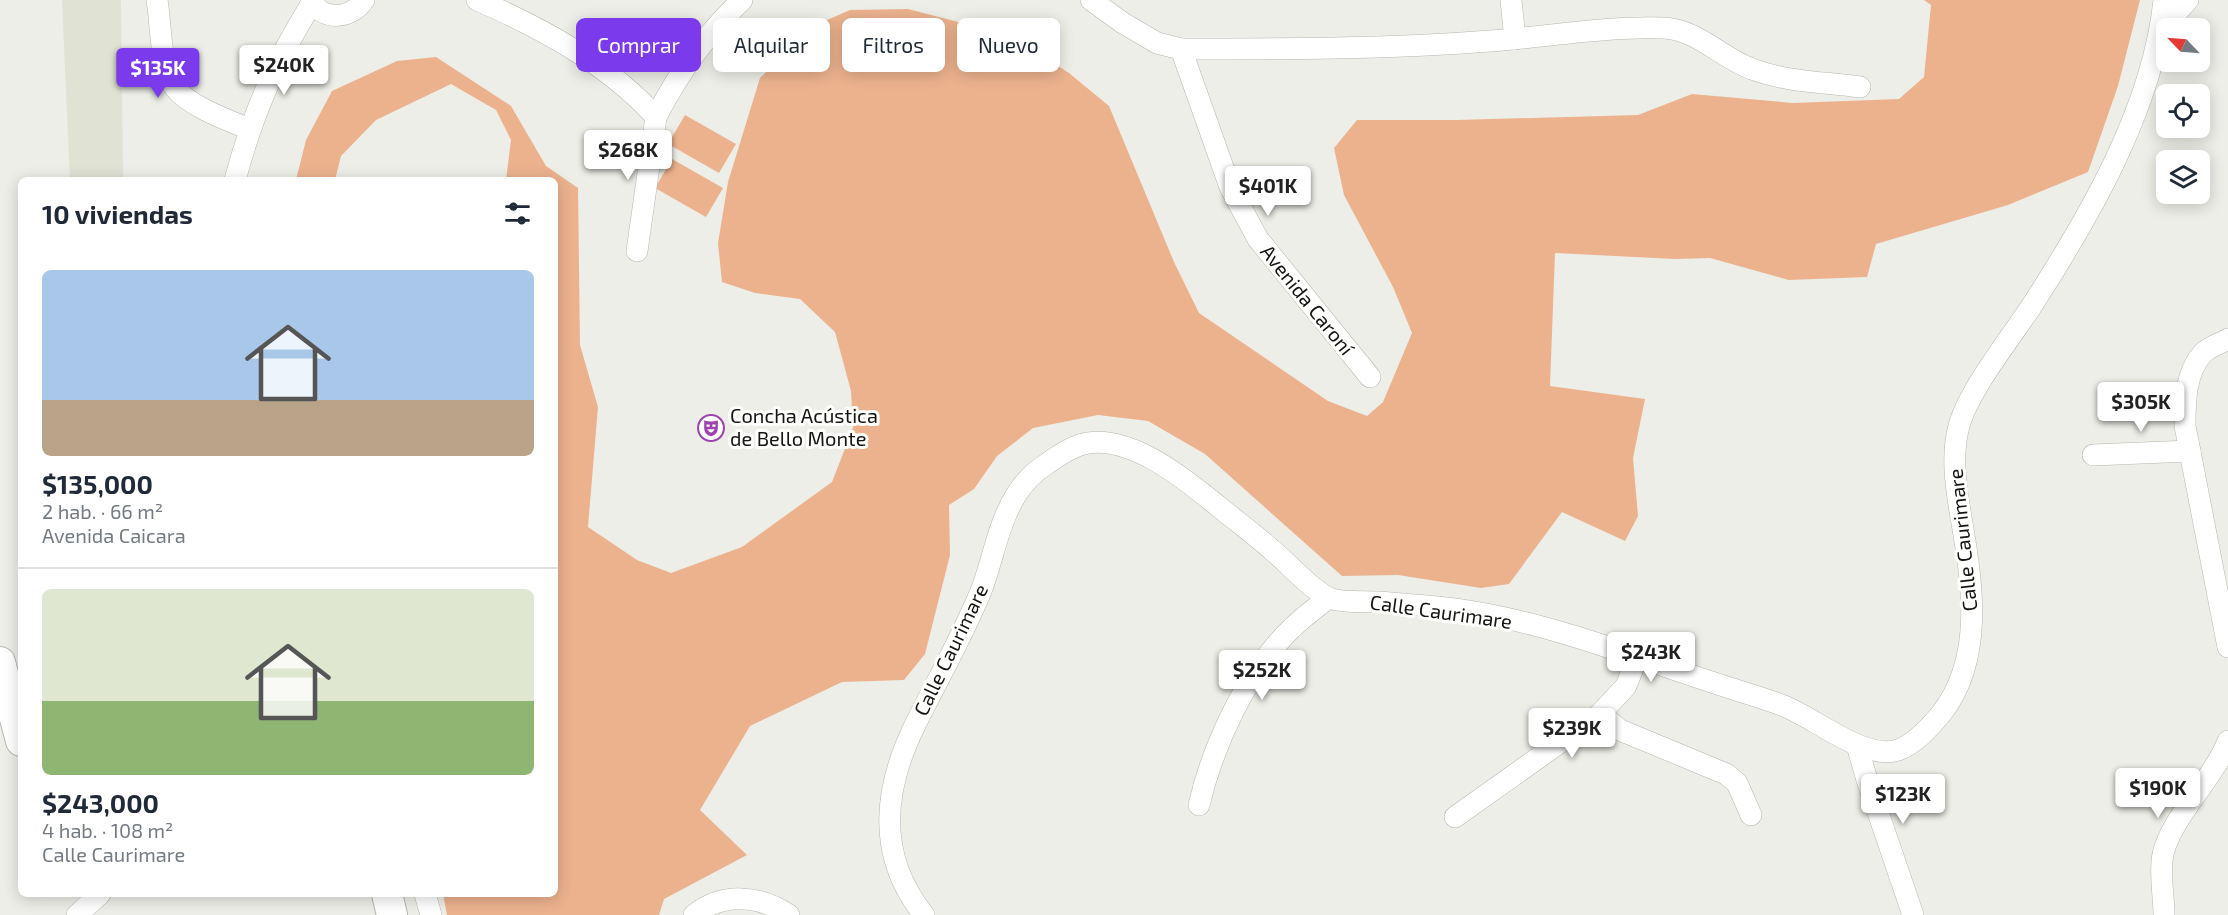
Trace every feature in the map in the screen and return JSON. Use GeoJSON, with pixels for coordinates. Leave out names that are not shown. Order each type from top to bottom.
{"type":"FeatureCollection","features":[{"type":"Feature","properties":{"kind":"street"},"geometry":{"type":"LineString","coordinates":[[157,0],[163,56],[174,87],[202,107],[249,129]]}},
{"type":"Feature","properties":{"kind":"street"},"geometry":{"type":"LineString","coordinates":[[236,177],[249,129],[279,59],[311,1],[319,10],[339,16],[350,14],[364,0]]}},
{"type":"Feature","properties":{"kind":"street"},"geometry":{"type":"LineString","coordinates":[[477,0],[553,36],[637,95],[656,117]]}},
{"type":"Feature","properties":{"kind":"street"},"geometry":{"type":"LineString","coordinates":[[637,251],[656,117],[695,51],[742,0]]}},
{"type":"Feature","properties":{"kind":"street"},"geometry":{"type":"LineString","coordinates":[[1090,0],[1123,23],[1157,42],[1181,49],[1357,47],[1664,28],[1689,32],[1729,59],[1776,76],[1860,87]]}},
{"type":"Feature","properties":{"kind":"street"},"geometry":{"type":"LineString","coordinates":[[1511,0],[1515,39]]}},
{"type":"Feature","properties":{"kind":"street","name":"Calle Caurimare"},"geometry":{"type":"LineString","coordinates":[[2162,18],[2164,0]]}},
{"type":"Feature","properties":{"kind":"street"},"geometry":{"type":"LineString","coordinates":[[2172,18],[2188,0]]}},
{"type":"Feature","properties":{"kind":"street","name":"Calle Caurimare"},"geometry":{"type":"LineString","coordinates":[[924,915],[904,885],[892,854],[888,831],[890,801],[907,740],[959,642],[984,583],[1004,521],[1017,493],[1037,470],[1060,453],[1089,443],[1116,445],[1140,453],[1170,469],[1328,598],[1435,607],[1492,615],[1637,658],[1785,706],[1857,745],[1876,751],[1895,752],[1915,740],[1936,721],[1951,701],[1966,668],[1971,633],[1972,597],[1955,463],[1958,429],[1969,402],[2049,278],[2113,165],[2142,93],[2156,47]]}},
{"type":"Feature","properties":{"kind":"street","name":"Avenida Caroní"},"geometry":{"type":"LineString","coordinates":[[1181,49],[1230,187],[1258,239],[1370,377]]}},
{"type":"Feature","properties":{"kind":"street"},"geometry":{"type":"LineString","coordinates":[[2228,339],[2204,353],[2192,374],[2184,398],[2190,451],[2228,647]]}},
{"type":"Feature","properties":{"kind":"street"},"geometry":{"type":"LineString","coordinates":[[2093,455],[2190,451]]}},
{"type":"Feature","properties":{"kind":"street"},"geometry":{"type":"LineString","coordinates":[[1199,806],[1204,782],[1223,735],[1266,657],[1292,628],[1328,598]]}},
{"type":"Feature","properties":{"kind":"street"},"geometry":{"type":"LineString","coordinates":[[1455,817],[1600,714],[1626,686],[1637,658]]}},
{"type":"Feature","properties":{"kind":"street"},"geometry":{"type":"LineString","coordinates":[[0,662],[18,730]]}},
{"type":"Feature","properties":{"kind":"street"},"geometry":{"type":"LineString","coordinates":[[1600,714],[1620,730],[1726,774],[1737,783],[1751,816]]}},
{"type":"Feature","properties":{"kind":"street"},"geometry":{"type":"LineString","coordinates":[[2164,915],[2161,872],[2163,853],[2196,795],[2214,770],[2228,741]]}},
{"type":"Feature","properties":{"kind":"street"},"geometry":{"type":"LineString","coordinates":[[1857,745],[1914,915]]}},
{"type":"Feature","properties":{"kind":"street"},"geometry":{"type":"LineString","coordinates":[[76,915],[97,897]]}},
{"type":"Feature","properties":{"kind":"street"},"geometry":{"type":"LineString","coordinates":[[388,897],[392,915]]}},
{"type":"Feature","properties":{"kind":"street"},"geometry":{"type":"LineString","coordinates":[[426,897],[431,915]]}},
{"type":"Feature","properties":{"kind":"street"},"geometry":{"type":"LineString","coordinates":[[694,915],[704,907],[729,898],[757,899],[789,915]]}},
{"type":"Feature","properties":{"kind":"shaded area"},"geometry":{"type":"Polygon","coordinates":[[[62,0],[121,0],[123,177],[70,177],[62,0]]]}},
{"type":"Feature","properties":{"kind":"shaded area"},"geometry":{"type":"Polygon","coordinates":[[[1924,0],[2140,0],[2118,86],[2088,172],[2008,205],[1876,244],[1867,277],[1789,280],[1710,258],[1675,259],[1555,253],[1550,386],[1645,399],[1633,458],[1638,516],[1625,541],[1562,512],[1509,584],[1481,588],[1398,575],[1342,576],[1205,454],[1148,421],[1098,415],[1033,428],[997,456],[974,489],[949,505],[950,555],[925,654],[904,680],[842,682],[750,726],[700,810],[747,855],[664,899],[659,915],[447,915],[444,897],[558,897],[558,177],[506,177],[511,140],[496,110],[451,84],[376,120],[341,156],[336,177],[297,177],[306,140],[332,91],[397,61],[436,57],[511,106],[546,166],[578,188],[580,345],[598,407],[588,527],[637,560],[671,573],[742,547],[832,482],[853,428],[851,391],[835,332],[800,299],[755,293],[722,282],[718,243],[728,182],[760,78],[766,72],[830,72],[830,19],[850,10],[908,9],[943,18],[842,18],[842,72],[945,72],[945,19],[957,22],[957,72],[1060,72],[1060,67],[1069,73],[1109,106],[1174,262],[1199,313],[1328,401],[1367,416],[1383,402],[1412,333],[1393,287],[1344,195],[1334,148],[1357,120],[1638,115],[1692,94],[1793,103],[1899,99],[1924,77],[1931,5],[1924,0]]]}},
{"type":"Feature","properties":{"kind":"shaded area"},"geometry":{"type":"Polygon","coordinates":[[[685,115],[736,144],[719,173],[668,144],[685,115]]]}},
{"type":"Feature","properties":{"kind":"shaded area"},"geometry":{"type":"Polygon","coordinates":[[[672,159],[723,188],[706,217],[655,188],[672,159]]]}},
{"type":"Feature","properties":{"kind":"place","name":"Concha Acústica de Bello Monte"},"geometry":{"type":"Point","coordinates":[711,428]}}]}
